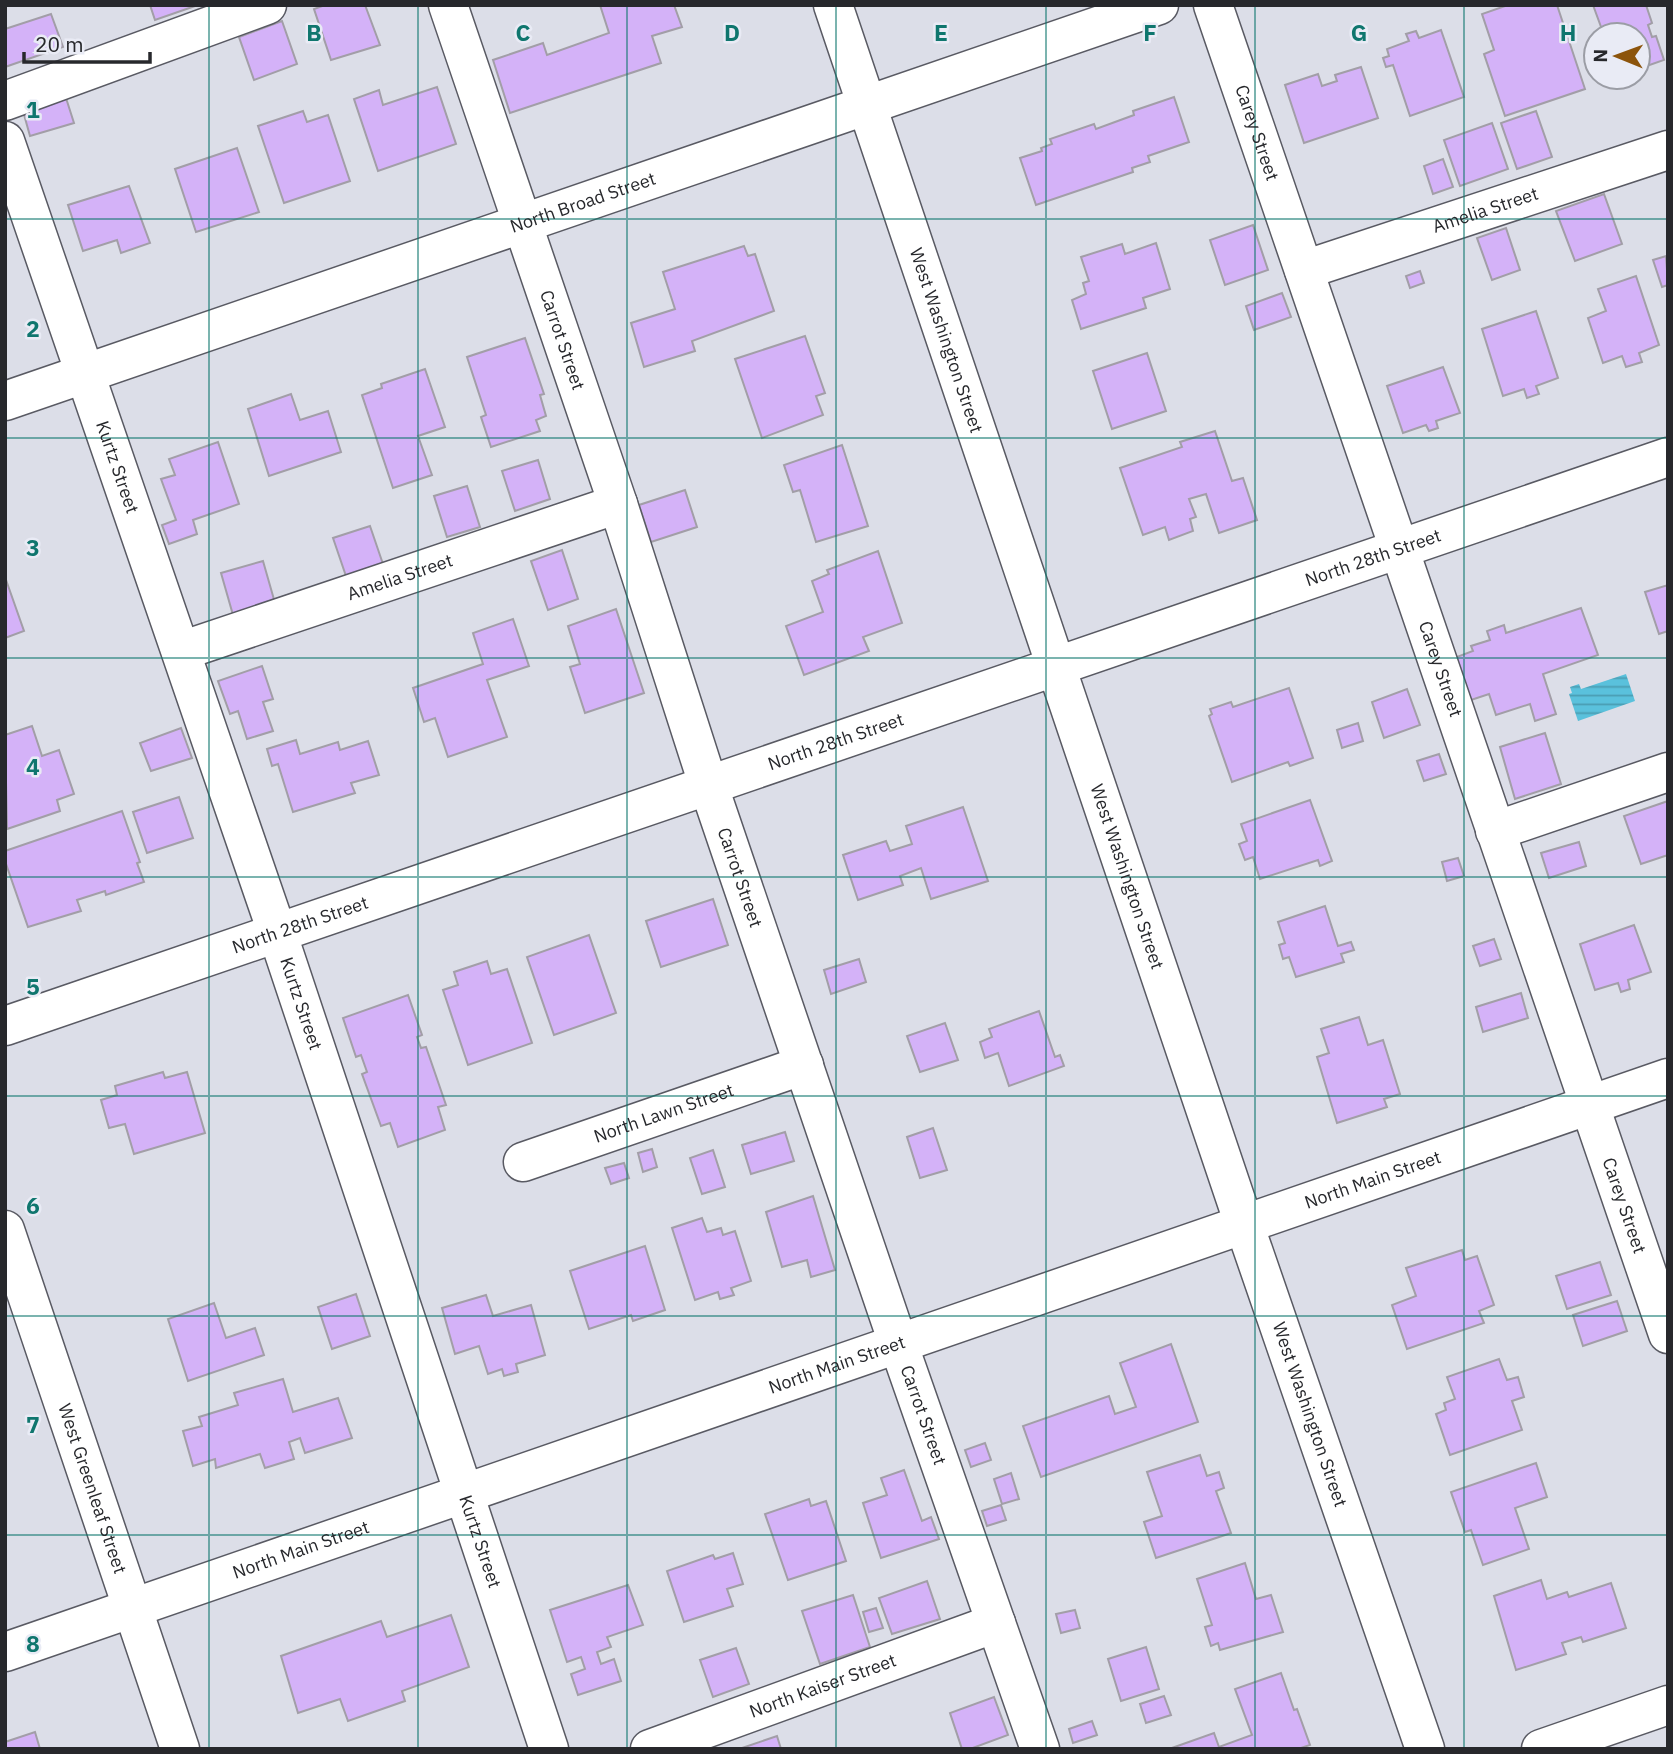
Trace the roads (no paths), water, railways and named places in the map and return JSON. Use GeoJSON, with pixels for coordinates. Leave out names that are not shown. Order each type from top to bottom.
{"type":"FeatureCollection","features":[{"type":"Feature","properties":{"kind":"street"},"geometry":{"type":"LineString","coordinates":[[5,101],[267,5]]}},
{"type":"Feature","properties":{"kind":"street","name":"Carrot Street"},"geometry":{"type":"LineString","coordinates":[[448,5],[618,503],[708,784],[898,1343],[1040,1749]]}},
{"type":"Feature","properties":{"kind":"street","name":"West Washington Street"},"geometry":{"type":"LineString","coordinates":[[833,5],[1244,1224],[1425,1749]]}},
{"type":"Feature","properties":{"kind":"street","name":"North Broad Street"},"geometry":{"type":"LineString","coordinates":[[5,401],[1159,5]]}},
{"type":"Feature","properties":{"kind":"street","name":"Carey Street"},"geometry":{"type":"LineString","coordinates":[[1213,5],[1668,1334]]}},
{"type":"Feature","properties":{"kind":"street","name":"Kurtz Street"},"geometry":{"type":"LineString","coordinates":[[5,141],[277,933],[549,1749]]}},
{"type":"Feature","properties":{"kind":"street","name":"Amelia Street"},"geometry":{"type":"LineString","coordinates":[[1304,270],[1668,150]]}},
{"type":"Feature","properties":{"kind":"street","name":"North 28th Street"},"geometry":{"type":"LineString","coordinates":[[5,1026],[1668,457]]}},
{"type":"Feature","properties":{"kind":"street","name":"Amelia Street"},"geometry":{"type":"LineString","coordinates":[[181,650],[618,503]]}},
{"type":"Feature","properties":{"kind":"street"},"geometry":{"type":"LineString","coordinates":[[1495,831],[1668,772]]}},
{"type":"Feature","properties":{"kind":"street","name":"North Lawn Street"},"geometry":{"type":"LineString","coordinates":[[523,1163],[804,1065]]}},
{"type":"Feature","properties":{"kind":"street","name":"North Main Street"},"geometry":{"type":"LineString","coordinates":[[5,1652],[1668,1078]]}},
{"type":"Feature","properties":{"kind":"street","name":"West Greenleaf Street"},"geometry":{"type":"LineString","coordinates":[[5,1230],[180,1749]]}},
{"type":"Feature","properties":{"kind":"street","name":"North Kaiser Street"},"geometry":{"type":"LineString","coordinates":[[650,1749],[996,1623]]}},
{"type":"Feature","properties":{"kind":"street"},"geometry":{"type":"LineString","coordinates":[[1541,1749],[1668,1705]]}},
{"type":"Feature","properties":{"kind":"water"},"geometry":{"type":"Polygon","coordinates":[[[1626,674],[1635,701],[1578,721],[1569,694],[1572,693],[1570,687],[1579,684],[1581,689],[1626,674]]]}}]}
